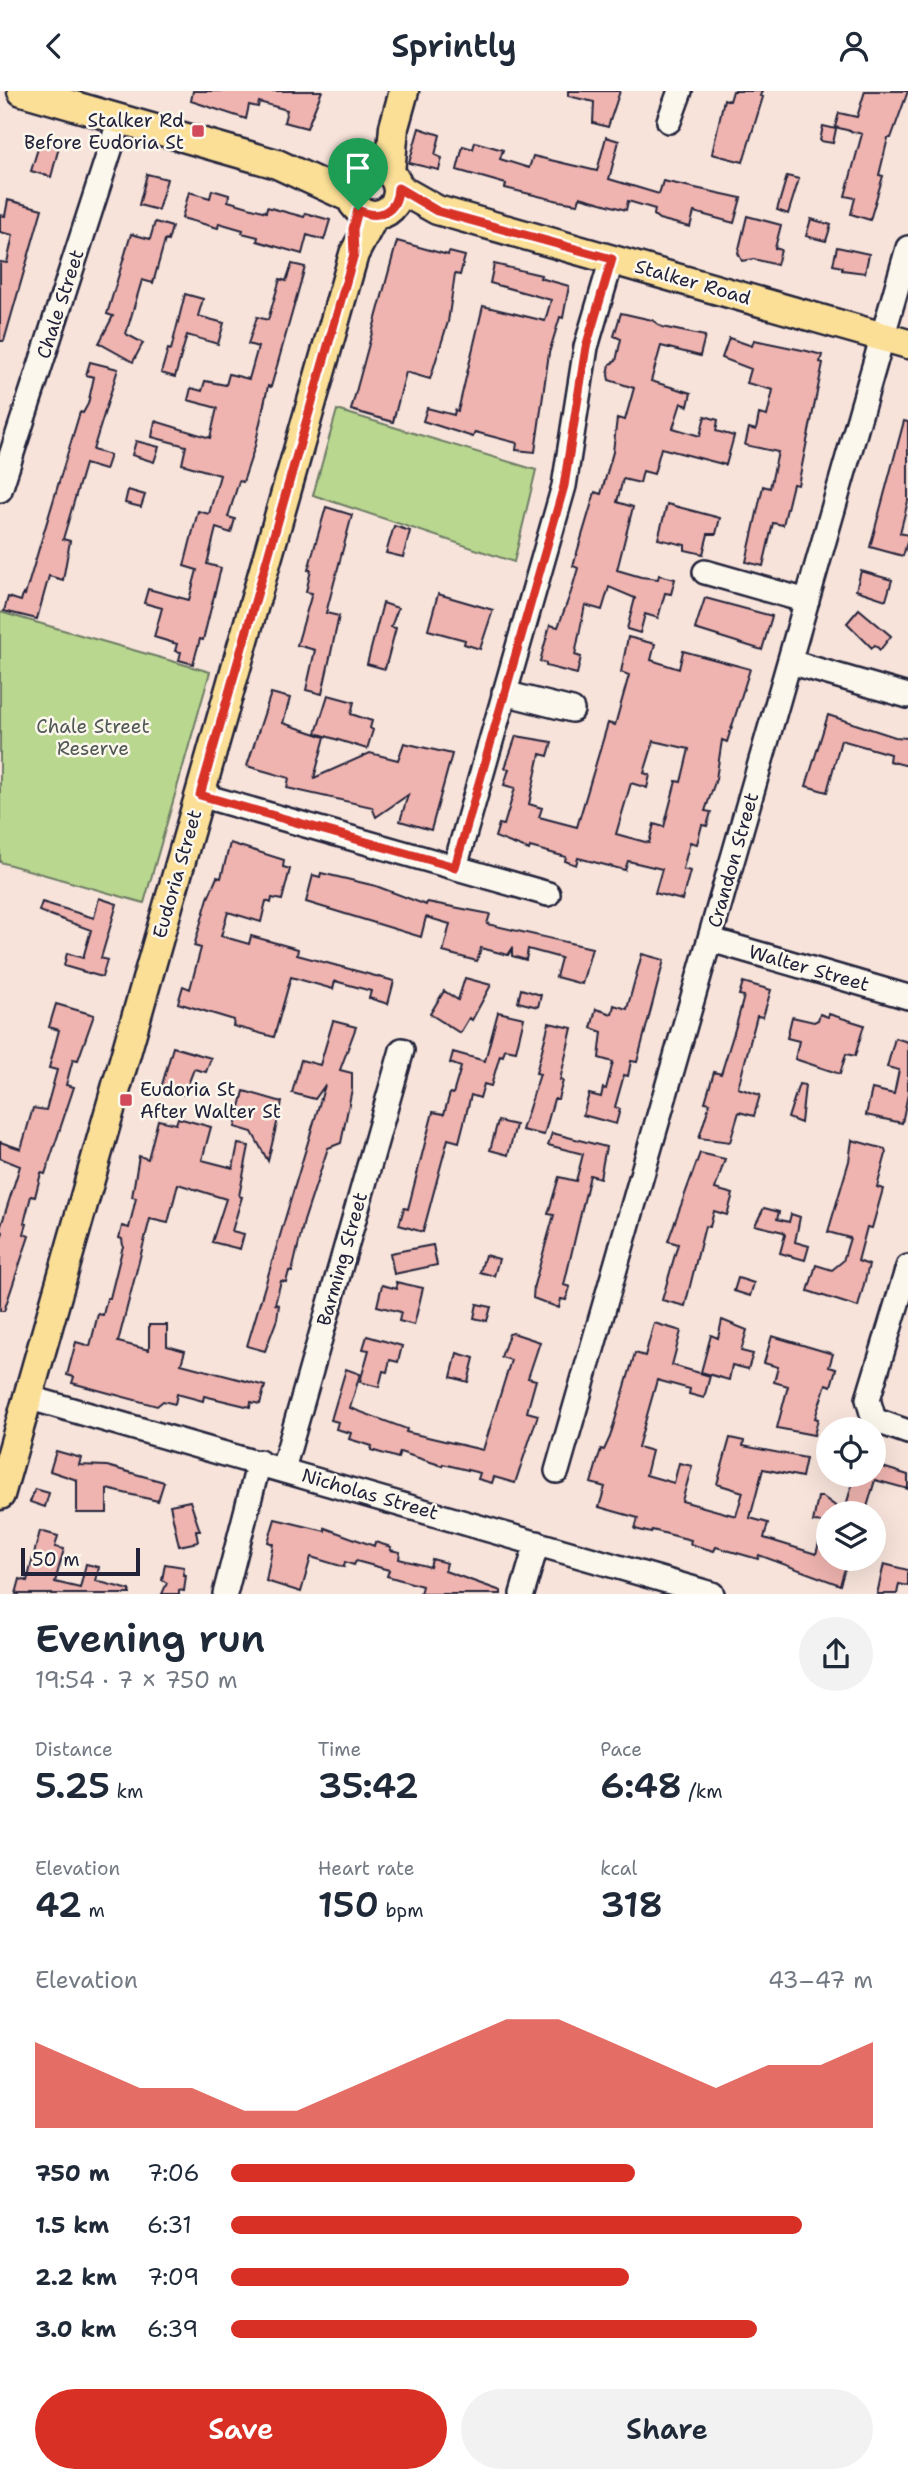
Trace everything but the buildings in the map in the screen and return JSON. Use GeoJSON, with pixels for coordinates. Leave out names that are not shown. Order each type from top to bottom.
{"type":"FeatureCollection","features":[{"type":"Feature","properties":{"kind":"main road","name":"Stalker Road"},"geometry":{"type":"LineString","coordinates":[[22,91],[895,340]]}},
{"type":"Feature","properties":{"kind":"main road","name":"Eudoria Street"},"geometry":{"type":"LineString","coordinates":[[0,1495],[354,254],[353,229],[373,192],[404,91]]}},
{"type":"Feature","properties":{"kind":"street"},"geometry":{"type":"LineString","coordinates":[[669,121],[680,91]]}},
{"type":"Feature","properties":{"kind":"street","name":"Chale Street"},"geometry":{"type":"LineString","coordinates":[[0,490],[120,119]]}},
{"type":"Feature","properties":{"kind":"street","name":"Crandon Street"},"geometry":{"type":"LineString","coordinates":[[557,1471],[807,601],[895,340],[908,248]]}},
{"type":"Feature","properties":{"kind":"street"},"geometry":{"type":"LineString","coordinates":[[455,867],[564,486],[586,347],[612,259]]}},
{"type":"Feature","properties":{"kind":"street"},"geometry":{"type":"LineString","coordinates":[[705,572],[807,601]]}},
{"type":"Feature","properties":{"kind":"street"},"geometry":{"type":"LineString","coordinates":[[790,662],[908,696]]}},
{"type":"Feature","properties":{"kind":"street"},"geometry":{"type":"LineString","coordinates":[[504,693],[572,710]]}},
{"type":"Feature","properties":{"kind":"street"},"geometry":{"type":"LineString","coordinates":[[200,795],[548,894]]}},
{"type":"Feature","properties":{"kind":"street","name":"Walter Street"},"geometry":{"type":"LineString","coordinates":[[711,940],[908,997]]}},
{"type":"Feature","properties":{"kind":"street","name":"Barming Street"},"geometry":{"type":"LineString","coordinates":[[283,1469],[402,1049]]}},
{"type":"Feature","properties":{"kind":"street"},"geometry":{"type":"LineString","coordinates":[[908,1267],[868,1399],[874,1420],[908,1432]]}},
{"type":"Feature","properties":{"kind":"street","name":"Nicholas Street"},"geometry":{"type":"LineString","coordinates":[[27,1397],[712,1594]]}},
{"type":"Feature","properties":{"kind":"street"},"geometry":{"type":"LineString","coordinates":[[225,1594],[259,1462]]}},
{"type":"Feature","properties":{"kind":"street"},"geometry":{"type":"LineString","coordinates":[[522,1594],[537,1542]]}},
{"type":"Feature","properties":{"kind":"green space"},"geometry":{"type":"Polygon","coordinates":[[[337,410],[536,470],[514,562],[313,495],[337,410]]]}},
{"type":"Feature","properties":{"kind":"green space","name":"Chale Street Reserve"},"geometry":{"type":"Polygon","coordinates":[[[0,612],[210,672],[144,903],[0,862],[0,612]]]}},
{"type":"Feature","properties":{"kind":"place","name":"Stalker Rd Before Eudoria St"},"geometry":{"type":"Point","coordinates":[198,131]}},
{"type":"Feature","properties":{"kind":"place","name":"Eudoria St After Walter St"},"geometry":{"type":"Point","coordinates":[126,1100]}},
{"type":"Feature","properties":{"kind":"route"},"geometry":{"type":"LineString","coordinates":[[398,188],[437,211],[612,259],[586,347],[571,456],[564,486],[455,867],[200,795],[354,254],[353,229],[358,210],[374,216],[385,213],[395,203],[398,188]]}}]}
